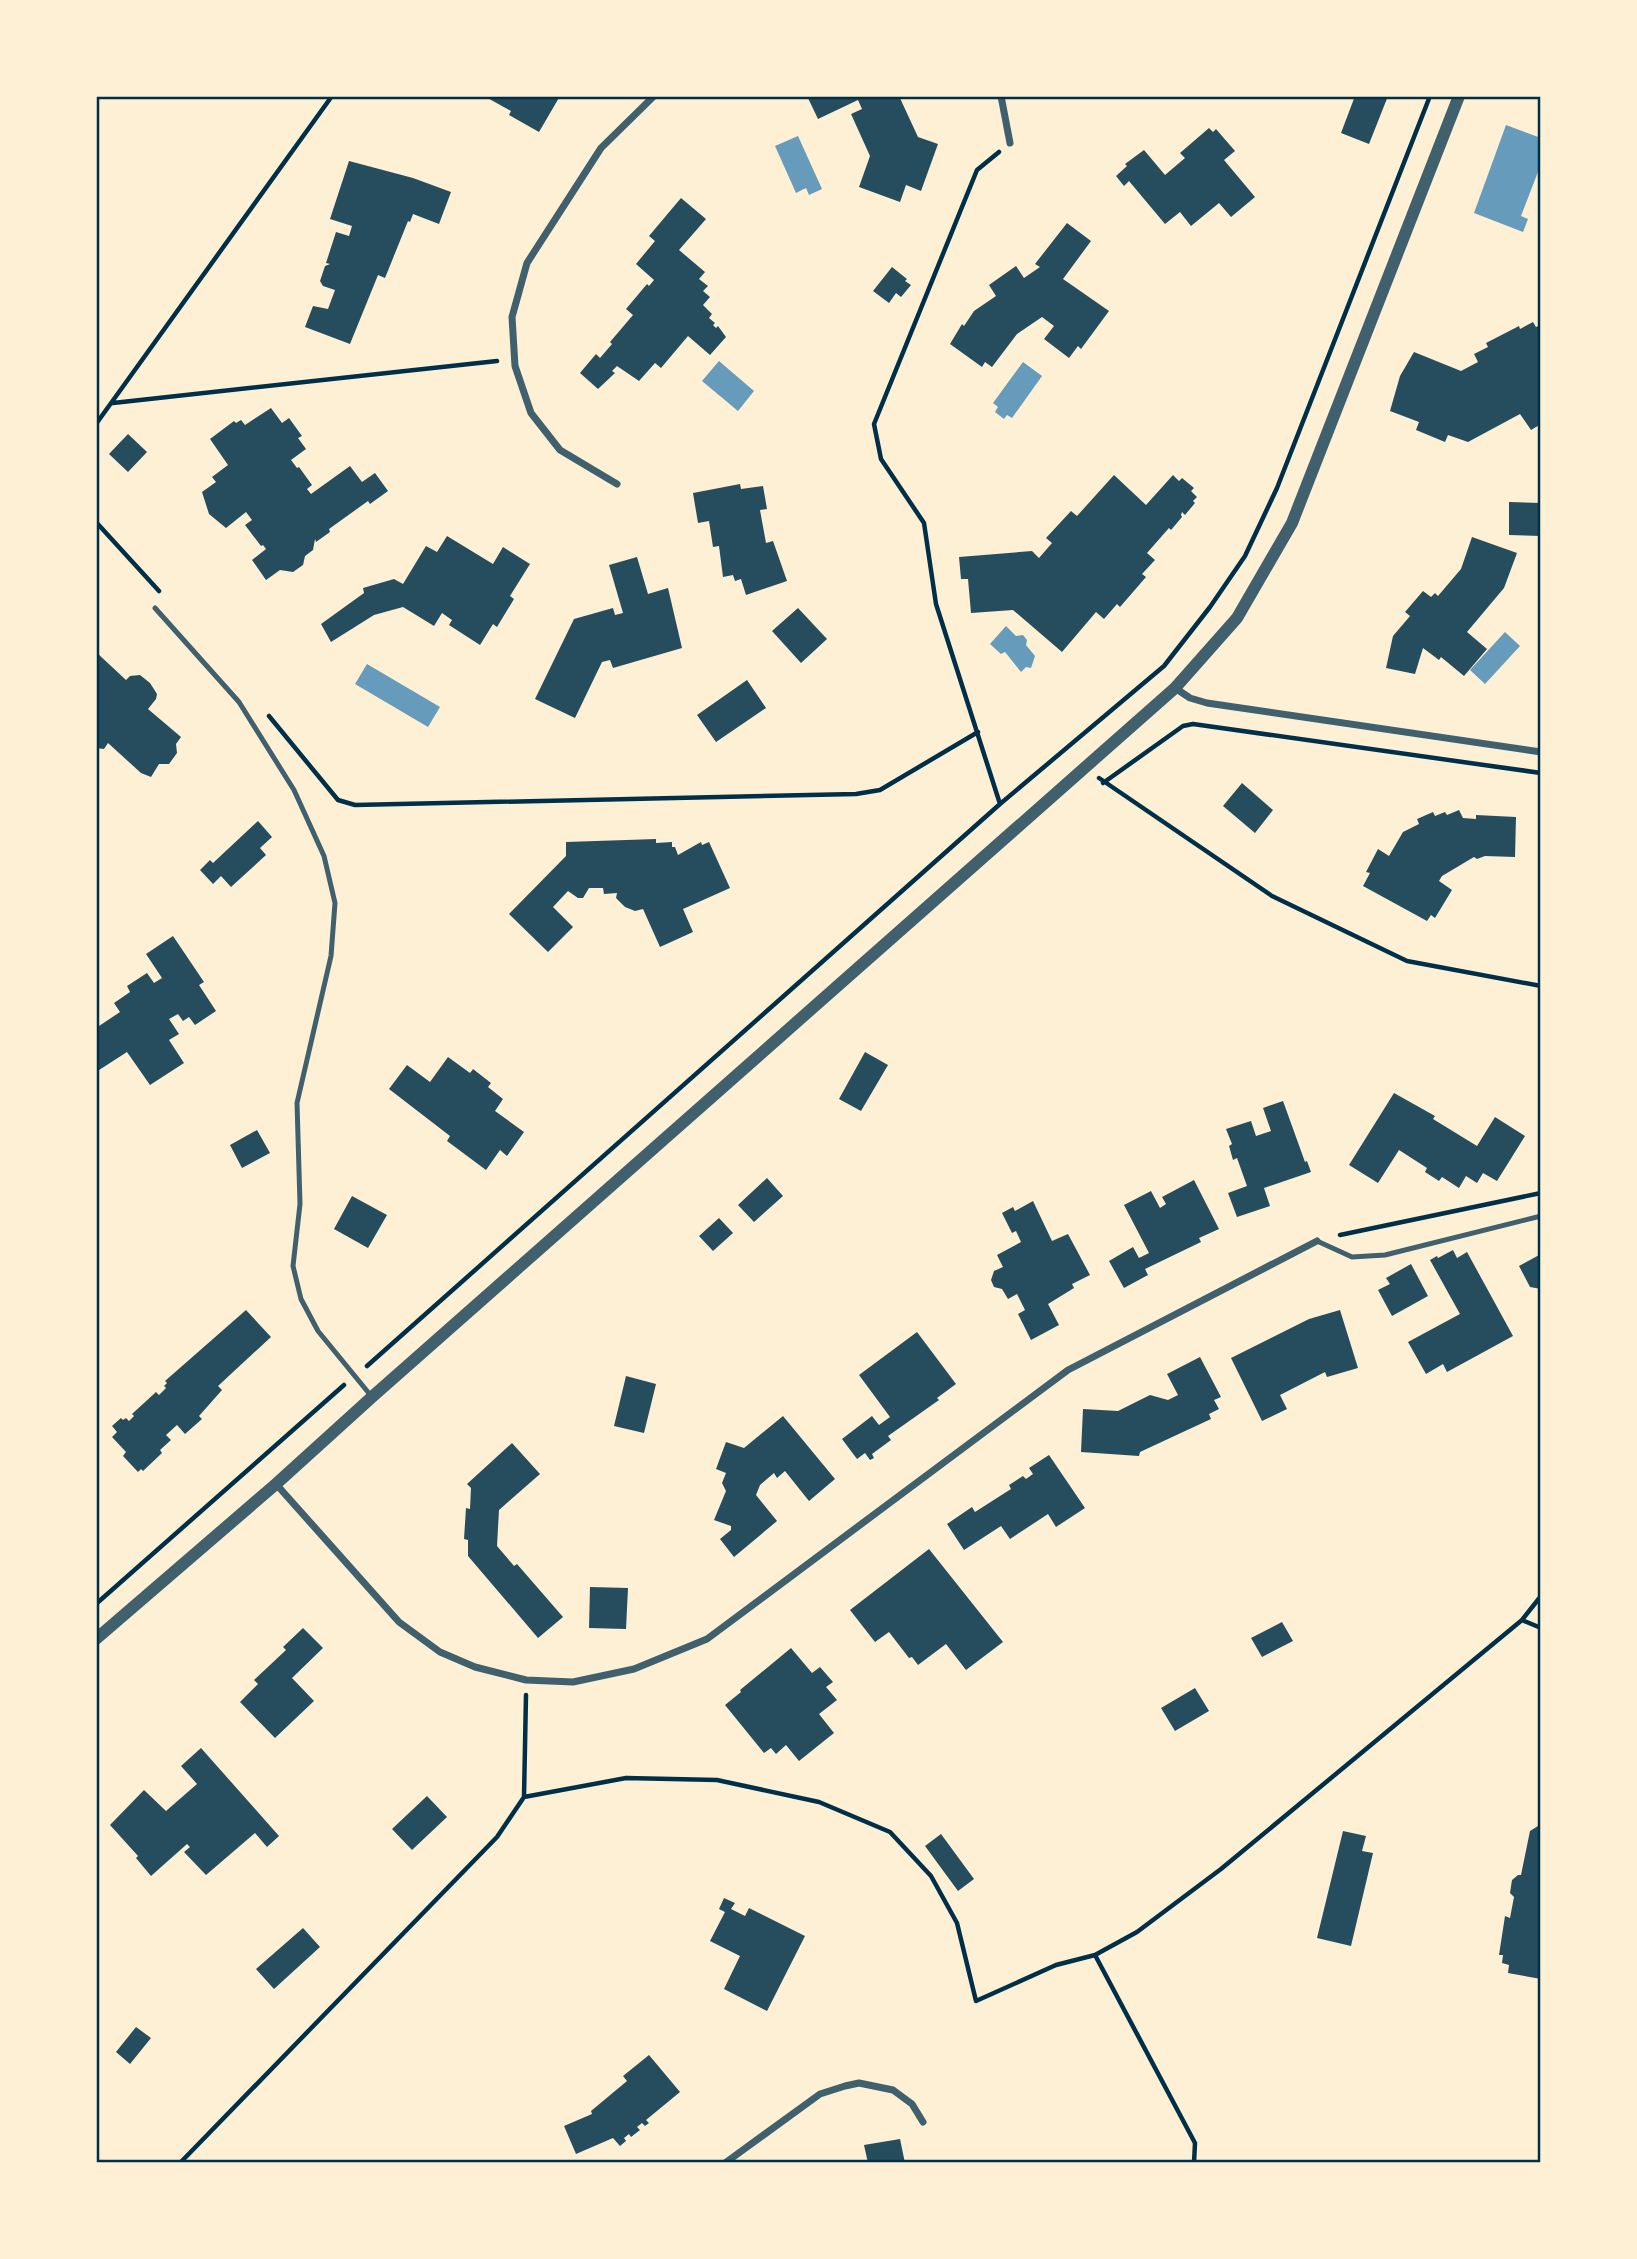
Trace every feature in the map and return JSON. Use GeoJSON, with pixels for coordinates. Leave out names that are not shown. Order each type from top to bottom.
{"type":"FeatureCollection","features":[{"type":"Feature","properties":{"kind":"street"},"geometry":{"type":"LineString","coordinates":[[617,484],[560,450],[531,412],[515,366],[512,317],[527,262],[601,148],[654,96]]}},
{"type":"Feature","properties":{"kind":"street"},"geometry":{"type":"LineString","coordinates":[[1001,96],[1010,143]]}},
{"type":"Feature","properties":{"kind":"street"},"geometry":{"type":"LineString","coordinates":[[96,1639],[276,1484],[372,1396],[1175,688],[1237,618],[1292,523],[1459,96]]}},
{"type":"Feature","properties":{"kind":"street"},"geometry":{"type":"LineString","coordinates":[[1175,688],[1190,698],[1207,703],[1541,752]]}},
{"type":"Feature","properties":{"kind":"street"},"geometry":{"type":"LineString","coordinates":[[276,1484],[399,1622],[440,1652],[475,1667],[526,1680],[573,1682],[634,1669],[707,1639],[1068,1370],[1317,1241]]}},
{"type":"Feature","properties":{"kind":"street"},"geometry":{"type":"LineString","coordinates":[[725,2163],[820,2094],[859,2083],[893,2090],[912,2104],[923,2122]]}},
{"type":"Feature","properties":{"kind":"lane"},"geometry":{"type":"LineString","coordinates":[[155,608],[239,702],[294,790],[324,856],[335,903],[331,956],[298,1103],[300,1204],[293,1266],[301,1299],[318,1331],[372,1396]]}},
{"type":"Feature","properties":{"kind":"lane"},"geometry":{"type":"LineString","coordinates":[[1317,1241],[1352,1257],[1385,1255],[1541,1216]]}},
{"type":"Feature","properties":{"kind":"path"},"geometry":{"type":"LineString","coordinates":[[96,424],[332,96]]}},
{"type":"Feature","properties":{"kind":"path"},"geometry":{"type":"LineString","coordinates":[[96,1604],[1000,804],[1164,666],[1245,556],[1278,488],[1430,96]]}},
{"type":"Feature","properties":{"kind":"path"},"geometry":{"type":"LineString","coordinates":[[1000,804],[936,604],[924,523],[881,459],[874,424],[977,170],[1010,143]]}},
{"type":"Feature","properties":{"kind":"path"},"geometry":{"type":"LineString","coordinates":[[112,403],[497,362]]}},
{"type":"Feature","properties":{"kind":"path"},"geometry":{"type":"LineString","coordinates":[[96,522],[159,591]]}},
{"type":"Feature","properties":{"kind":"path"},"geometry":{"type":"LineString","coordinates":[[267,713],[338,800],[355,805],[856,794],[880,790],[978,732]]}},
{"type":"Feature","properties":{"kind":"path"},"geometry":{"type":"LineString","coordinates":[[1103,783],[1183,726],[1193,724],[1541,773]]}},
{"type":"Feature","properties":{"kind":"path"},"geometry":{"type":"LineString","coordinates":[[1085,766],[1103,783],[1272,896],[1407,961],[1541,986]]}},
{"type":"Feature","properties":{"kind":"path"},"geometry":{"type":"LineString","coordinates":[[1317,1241],[1354,1230],[1541,1192]]}},
{"type":"Feature","properties":{"kind":"path"},"geometry":{"type":"LineString","coordinates":[[524,1797],[626,1778],[717,1780],[819,1802],[890,1832],[931,1876],[957,1923],[976,2001],[1056,1965],[1095,1955],[1137,1932],[1221,1869],[1522,1619],[1541,1596]]}},
{"type":"Feature","properties":{"kind":"path"},"geometry":{"type":"LineString","coordinates":[[1522,1619],[1541,1628]]}},
{"type":"Feature","properties":{"kind":"path"},"geometry":{"type":"LineString","coordinates":[[180,2163],[497,1837],[524,1797],[526,1680]]}},
{"type":"Feature","properties":{"kind":"path"},"geometry":{"type":"LineString","coordinates":[[1095,1955],[1195,2143],[1194,2163]]}},
{"type":"Feature","properties":{"kind":"water"},"geometry":{"type":"Polygon","coordinates":[[[1506,125],[1541,138],[1541,164],[1521,216],[1528,219],[1523,232],[1474,213],[1506,125]]]}},
{"type":"Feature","properties":{"kind":"water"},"geometry":{"type":"Polygon","coordinates":[[[798,136],[822,189],[809,195],[806,188],[796,193],[775,146],[798,136]]]}},
{"type":"Feature","properties":{"kind":"water"},"geometry":{"type":"Polygon","coordinates":[[[719,361],[754,391],[738,411],[702,381],[719,361]]]}},
{"type":"Feature","properties":{"kind":"water"},"geometry":{"type":"Polygon","coordinates":[[[1023,362],[1042,376],[1012,418],[1007,415],[1004,419],[995,412],[998,407],[993,403],[1023,362]]]}},
{"type":"Feature","properties":{"kind":"water"},"geometry":{"type":"Polygon","coordinates":[[[1006,626],[1016,636],[1023,635],[1027,640],[1026,645],[1035,656],[1031,668],[1026,667],[1021,672],[1005,652],[1001,654],[990,644],[1006,626]]]}},
{"type":"Feature","properties":{"kind":"water"},"geometry":{"type":"Polygon","coordinates":[[[1505,632],[1520,646],[1485,684],[1470,670],[1505,632]]]}},
{"type":"Feature","properties":{"kind":"water"},"geometry":{"type":"Polygon","coordinates":[[[367,664],[440,707],[428,727],[355,684],[367,664]]]}},
{"type":"Feature","properties":{"kind":"building"},"geometry":{"type":"Polygon","coordinates":[[[484,96],[560,96],[539,132],[509,115],[511,111],[484,96]]]}},
{"type":"Feature","properties":{"kind":"building"},"geometry":{"type":"Polygon","coordinates":[[[807,96],[899,96],[918,137],[938,144],[921,191],[906,185],[900,202],[859,187],[870,156],[851,114],[862,109],[858,100],[818,119],[807,96]]]}},
{"type":"Feature","properties":{"kind":"building"},"geometry":{"type":"Polygon","coordinates":[[[1355,96],[1388,96],[1369,144],[1341,133],[1355,96]]]}},
{"type":"Feature","properties":{"kind":"building"},"geometry":{"type":"Polygon","coordinates":[[[1209,128],[1213,132],[1216,129],[1235,151],[1224,160],[1255,197],[1231,217],[1219,203],[1191,226],[1180,212],[1165,224],[1129,181],[1124,186],[1116,176],[1127,166],[1125,164],[1144,150],[1165,175],[1185,158],[1180,153],[1209,128]]]}},
{"type":"Feature","properties":{"kind":"building"},"geometry":{"type":"Polygon","coordinates":[[[349,161],[413,178],[451,192],[439,224],[413,214],[410,222],[408,221],[385,278],[378,275],[350,344],[305,327],[313,306],[328,309],[335,290],[323,286],[320,281],[325,266],[330,264],[326,263],[336,232],[349,236],[352,226],[330,219],[349,161]]]}},
{"type":"Feature","properties":{"kind":"building"},"geometry":{"type":"Polygon","coordinates":[[[681,198],[706,219],[679,250],[705,272],[699,279],[708,286],[703,291],[710,297],[703,305],[712,314],[709,318],[715,323],[713,325],[716,328],[718,326],[726,337],[710,355],[688,336],[661,368],[655,363],[639,381],[617,366],[612,371],[615,373],[598,389],[580,373],[596,354],[600,358],[612,344],[610,342],[633,315],[626,309],[647,284],[649,286],[654,280],[636,264],[655,241],[649,236],[681,198]]]}},
{"type":"Feature","properties":{"kind":"building"},"geometry":{"type":"Polygon","coordinates":[[[1067,223],[1091,241],[1063,279],[1109,311],[1081,349],[1078,346],[1069,358],[1044,339],[1054,326],[1042,317],[1017,334],[992,367],[985,362],[982,367],[950,344],[974,311],[996,296],[989,285],[1016,266],[1024,278],[1040,267],[1035,264],[1067,223]]]}},
{"type":"Feature","properties":{"kind":"building"},"geometry":{"type":"Polygon","coordinates":[[[892,267],[911,285],[901,297],[896,293],[889,303],[873,291],[892,267]]]}},
{"type":"Feature","properties":{"kind":"building"},"geometry":{"type":"Polygon","coordinates":[[[1533,322],[1536,327],[1541,325],[1541,424],[1531,430],[1520,414],[1468,442],[1448,435],[1445,442],[1416,430],[1419,422],[1390,411],[1400,376],[1414,352],[1461,371],[1478,362],[1474,354],[1488,347],[1486,343],[1533,322]]]}},
{"type":"Feature","properties":{"kind":"building"},"geometry":{"type":"Polygon","coordinates":[[[271,408],[282,423],[289,418],[302,436],[298,438],[306,449],[291,460],[312,485],[307,489],[311,494],[350,466],[362,482],[375,473],[388,491],[370,504],[368,501],[329,529],[330,532],[316,542],[315,539],[313,550],[305,556],[303,565],[293,572],[280,570],[266,580],[252,560],[266,549],[245,525],[252,520],[246,512],[226,528],[209,514],[202,492],[216,482],[212,477],[228,465],[210,439],[234,421],[236,423],[241,420],[245,425],[271,408]]]}},
{"type":"Feature","properties":{"kind":"building"},"geometry":{"type":"Polygon","coordinates":[[[128,434],[147,452],[128,472],[109,454],[128,434]]]}},
{"type":"Feature","properties":{"kind":"building"},"geometry":{"type":"Polygon","coordinates":[[[1114,475],[1146,505],[1173,475],[1179,481],[1182,478],[1194,488],[1191,491],[1197,497],[1185,515],[1182,512],[1182,517],[1171,530],[1169,528],[1147,553],[1155,560],[1142,574],[1146,577],[1120,607],[1117,604],[1104,619],[1096,612],[1062,652],[1013,610],[971,613],[968,579],[961,579],[959,557],[1032,551],[1039,558],[1052,543],[1046,538],[1071,511],[1077,516],[1114,475]]]}},
{"type":"Feature","properties":{"kind":"building"},"geometry":{"type":"Polygon","coordinates":[[[740,484],[741,489],[763,486],[767,509],[760,510],[766,543],[773,541],[787,581],[746,595],[741,579],[735,581],[733,575],[723,577],[719,546],[713,547],[709,521],[698,523],[693,493],[740,484]]]}},
{"type":"Feature","properties":{"kind":"building"},"geometry":{"type":"Polygon","coordinates":[[[1509,502],[1541,503],[1541,536],[1509,535],[1509,502]]]}},
{"type":"Feature","properties":{"kind":"building"},"geometry":{"type":"Polygon","coordinates":[[[447,536],[493,564],[503,547],[530,564],[510,596],[514,599],[497,627],[493,624],[480,645],[449,625],[452,620],[442,613],[434,626],[403,607],[374,615],[331,642],[321,624],[364,593],[363,588],[394,579],[403,584],[426,546],[437,552],[447,536]]]}},
{"type":"Feature","properties":{"kind":"building"},"geometry":{"type":"Polygon","coordinates":[[[1472,537],[1517,553],[1504,588],[1467,632],[1487,649],[1464,676],[1441,657],[1439,660],[1423,648],[1415,674],[1386,668],[1393,636],[1410,616],[1405,612],[1423,591],[1431,597],[1435,593],[1438,596],[1461,569],[1472,537]]]}},
{"type":"Feature","properties":{"kind":"building"},"geometry":{"type":"Polygon","coordinates":[[[637,557],[648,594],[668,588],[682,648],[613,668],[610,660],[602,662],[575,718],[535,699],[574,619],[613,608],[615,615],[623,613],[609,565],[637,557]]]}},
{"type":"Feature","properties":{"kind":"building"},"geometry":{"type":"Polygon","coordinates":[[[798,608],[827,639],[801,663],[772,631],[798,608]]]}},
{"type":"Feature","properties":{"kind":"building"},"geometry":{"type":"Polygon","coordinates":[[[96,652],[126,680],[130,676],[140,675],[150,683],[157,694],[148,709],[181,737],[176,744],[177,753],[169,764],[159,764],[151,777],[141,773],[108,743],[104,749],[96,748],[96,652]]]}},
{"type":"Feature","properties":{"kind":"building"},"geometry":{"type":"Polygon","coordinates":[[[747,680],[766,708],[716,742],[697,715],[747,680]]]}},
{"type":"Feature","properties":{"kind":"building"},"geometry":{"type":"Polygon","coordinates":[[[1242,783],[1273,810],[1255,833],[1223,806],[1242,783]]]}},
{"type":"Feature","properties":{"kind":"building"},"geometry":{"type":"Polygon","coordinates":[[[1459,810],[1463,818],[1476,819],[1476,815],[1516,817],[1515,857],[1474,857],[1442,876],[1439,881],[1452,890],[1435,918],[1431,915],[1427,921],[1363,886],[1370,873],[1366,872],[1378,849],[1389,856],[1403,832],[1419,824],[1417,819],[1433,812],[1435,816],[1459,810]]]}},
{"type":"Feature","properties":{"kind":"building"},"geometry":{"type":"Polygon","coordinates":[[[258,821],[272,837],[260,848],[266,855],[231,887],[221,876],[213,884],[200,870],[210,860],[213,863],[258,821]]]}},
{"type":"Feature","properties":{"kind":"building"},"geometry":{"type":"Polygon","coordinates":[[[656,839],[656,843],[672,842],[678,855],[701,842],[702,845],[709,842],[730,888],[683,909],[693,932],[660,947],[643,909],[635,911],[625,907],[616,898],[617,893],[604,894],[603,888],[589,888],[583,898],[578,898],[568,891],[553,907],[573,927],[548,952],[509,914],[566,856],[566,842],[656,839]]]}},
{"type":"Feature","properties":{"kind":"building"},"geometry":{"type":"Polygon","coordinates":[[[173,936],[204,982],[199,985],[216,1011],[195,1025],[189,1017],[183,1021],[178,1014],[169,1019],[179,1034],[169,1040],[184,1063],[150,1085],[127,1052],[96,1072],[96,1028],[120,1012],[114,1003],[130,992],[127,986],[147,973],[154,983],[162,978],[146,954],[173,936]]]}},
{"type":"Feature","properties":{"kind":"building"},"geometry":{"type":"Polygon","coordinates":[[[865,1052],[888,1065],[861,1111],[839,1099],[865,1052]]]}},
{"type":"Feature","properties":{"kind":"building"},"geometry":{"type":"Polygon","coordinates":[[[448,1057],[470,1073],[473,1069],[491,1083],[488,1087],[503,1099],[495,1111],[524,1132],[507,1156],[500,1150],[486,1170],[447,1141],[450,1136],[389,1089],[407,1065],[430,1082],[448,1057]]]}},
{"type":"Feature","properties":{"kind":"building"},"geometry":{"type":"Polygon","coordinates":[[[1394,1093],[1435,1116],[1433,1119],[1477,1146],[1495,1117],[1525,1136],[1497,1181],[1483,1173],[1477,1183],[1466,1176],[1459,1188],[1442,1177],[1439,1181],[1425,1172],[1427,1168],[1399,1150],[1378,1183],[1349,1165],[1394,1093]]]}},
{"type":"Feature","properties":{"kind":"building"},"geometry":{"type":"Polygon","coordinates":[[[1283,1101],[1311,1172],[1264,1188],[1270,1206],[1237,1217],[1228,1193],[1247,1186],[1237,1158],[1233,1160],[1229,1146],[1232,1144],[1226,1129],[1251,1121],[1256,1136],[1271,1131],[1263,1108],[1283,1101]]]}},
{"type":"Feature","properties":{"kind":"building"},"geometry":{"type":"Polygon","coordinates":[[[257,1130],[270,1153],[242,1168],[230,1145],[257,1130]]]}},
{"type":"Feature","properties":{"kind":"building"},"geometry":{"type":"Polygon","coordinates":[[[767,1178],[783,1196],[754,1222],[738,1205],[767,1178]]]}},
{"type":"Feature","properties":{"kind":"building"},"geometry":{"type":"Polygon","coordinates":[[[1194,1180],[1219,1229],[1199,1238],[1201,1242],[1145,1269],[1148,1275],[1124,1288],[1109,1261],[1133,1247],[1139,1258],[1149,1253],[1124,1205],[1151,1191],[1160,1208],[1166,1204],[1162,1197],[1194,1180]]]}},
{"type":"Feature","properties":{"kind":"building"},"geometry":{"type":"Polygon","coordinates":[[[352,1196],[387,1215],[368,1248],[334,1229],[352,1196]]]}},
{"type":"Feature","properties":{"kind":"building"},"geometry":{"type":"Polygon","coordinates":[[[1033,1201],[1052,1241],[1068,1234],[1090,1275],[1072,1284],[1074,1288],[1048,1304],[1059,1325],[1031,1340],[1018,1314],[1025,1310],[1017,1294],[1008,1299],[1002,1289],[994,1287],[991,1280],[994,1271],[1003,1267],[997,1255],[1021,1242],[1016,1231],[1012,1233],[1002,1213],[1013,1207],[1015,1211],[1033,1201]]]}},
{"type":"Feature","properties":{"kind":"building"},"geometry":{"type":"Polygon","coordinates":[[[719,1218],[733,1233],[713,1251],[699,1236],[719,1218]]]}},
{"type":"Feature","properties":{"kind":"building"},"geometry":{"type":"Polygon","coordinates":[[[1453,1250],[1457,1258],[1467,1252],[1513,1336],[1447,1372],[1443,1364],[1426,1374],[1408,1342],[1460,1314],[1430,1260],[1453,1250]]]}},
{"type":"Feature","properties":{"kind":"building"},"geometry":{"type":"Polygon","coordinates":[[[1541,1254],[1541,1289],[1530,1287],[1519,1266],[1541,1254]]]}},
{"type":"Feature","properties":{"kind":"building"},"geometry":{"type":"Polygon","coordinates":[[[1411,1264],[1428,1296],[1392,1316],[1378,1290],[1390,1284],[1386,1278],[1411,1264]]]}},
{"type":"Feature","properties":{"kind":"building"},"geometry":{"type":"Polygon","coordinates":[[[246,1310],[271,1337],[218,1386],[222,1390],[199,1416],[202,1419],[185,1434],[177,1425],[166,1435],[171,1440],[160,1450],[162,1453],[143,1471],[141,1469],[138,1472],[123,1456],[126,1452],[112,1437],[117,1432],[112,1426],[121,1418],[129,1421],[134,1416],[132,1414],[156,1392],[159,1395],[166,1388],[165,1381],[246,1310]]]}},
{"type":"Feature","properties":{"kind":"building"},"geometry":{"type":"Polygon","coordinates":[[[1340,1310],[1358,1368],[1327,1377],[1325,1372],[1280,1395],[1287,1409],[1262,1421],[1231,1358],[1309,1319],[1340,1310]]]}},
{"type":"Feature","properties":{"kind":"building"},"geometry":{"type":"Polygon","coordinates":[[[917,1332],[956,1384],[937,1398],[939,1400],[888,1436],[891,1440],[872,1454],[874,1458],[870,1460],[865,1453],[857,1459],[842,1439],[872,1416],[879,1425],[890,1417],[859,1375],[917,1332]]]}},
{"type":"Feature","properties":{"kind":"building"},"geometry":{"type":"Polygon","coordinates":[[[1200,1357],[1221,1397],[1214,1400],[1219,1409],[1209,1414],[1211,1419],[1140,1452],[1139,1456],[1081,1452],[1083,1409],[1118,1411],[1150,1395],[1168,1400],[1178,1395],[1167,1374],[1200,1357]]]}},
{"type":"Feature","properties":{"kind":"building"},"geometry":{"type":"Polygon","coordinates":[[[626,1376],[656,1384],[644,1433],[614,1426],[626,1376]]]}},
{"type":"Feature","properties":{"kind":"building"},"geometry":{"type":"Polygon","coordinates":[[[783,1416],[835,1479],[809,1501],[785,1471],[777,1478],[774,1473],[760,1485],[756,1495],[777,1521],[734,1557],[720,1539],[731,1530],[731,1526],[714,1520],[726,1491],[722,1483],[726,1473],[716,1469],[726,1442],[744,1448],[783,1416]]]}},
{"type":"Feature","properties":{"kind":"building"},"geometry":{"type":"Polygon","coordinates":[[[512,1443],[540,1474],[499,1510],[497,1546],[514,1566],[517,1564],[563,1617],[538,1638],[468,1556],[468,1540],[464,1539],[466,1508],[470,1509],[471,1488],[467,1484],[512,1443]]]}},
{"type":"Feature","properties":{"kind":"building"},"geometry":{"type":"Polygon","coordinates":[[[1049,1455],[1085,1508],[1056,1527],[1048,1514],[1010,1539],[1001,1526],[964,1550],[947,1524],[972,1507],[975,1512],[1011,1489],[1009,1485],[1023,1476],[1026,1479],[1033,1474],[1029,1468],[1049,1455]]]}},
{"type":"Feature","properties":{"kind":"building"},"geometry":{"type":"Polygon","coordinates":[[[929,1549],[1003,1642],[966,1670],[946,1644],[918,1665],[912,1657],[909,1658],[889,1632],[875,1642],[850,1610],[929,1549]]]}},
{"type":"Feature","properties":{"kind":"building"},"geometry":{"type":"Polygon","coordinates":[[[590,1587],[628,1588],[626,1629],[589,1628],[590,1587]]]}},
{"type":"Feature","properties":{"kind":"building"},"geometry":{"type":"Polygon","coordinates":[[[1282,1622],[1293,1641],[1262,1657],[1251,1638],[1282,1622]]]}},
{"type":"Feature","properties":{"kind":"building"},"geometry":{"type":"Polygon","coordinates":[[[303,1628],[323,1648],[292,1678],[314,1701],[275,1738],[240,1702],[258,1684],[254,1680],[286,1650],[283,1647],[303,1628]]]}},
{"type":"Feature","properties":{"kind":"building"},"geometry":{"type":"Polygon","coordinates":[[[791,1648],[812,1673],[820,1667],[833,1682],[826,1687],[837,1700],[819,1714],[834,1733],[799,1761],[786,1745],[776,1754],[771,1748],[764,1753],[725,1705],[791,1648]]]}},
{"type":"Feature","properties":{"kind":"building"},"geometry":{"type":"Polygon","coordinates":[[[1195,1688],[1209,1711],[1175,1731],[1161,1708],[1195,1688]]]}},
{"type":"Feature","properties":{"kind":"building"},"geometry":{"type":"Polygon","coordinates":[[[201,1748],[279,1836],[267,1847],[255,1833],[206,1875],[184,1852],[190,1847],[187,1844],[151,1876],[136,1858],[138,1856],[110,1825],[144,1790],[166,1811],[197,1784],[181,1766],[201,1748]]]}},
{"type":"Feature","properties":{"kind":"building"},"geometry":{"type":"Polygon","coordinates":[[[427,1796],[447,1817],[412,1850],[392,1829],[427,1796]]]}},
{"type":"Feature","properties":{"kind":"building"},"geometry":{"type":"Polygon","coordinates":[[[1541,1827],[1541,1979],[1508,1973],[1509,1965],[1502,1963],[1503,1955],[1499,1955],[1505,1916],[1510,1918],[1514,1897],[1510,1893],[1512,1880],[1521,1875],[1530,1831],[1541,1827]]]}},
{"type":"Feature","properties":{"kind":"building"},"geometry":{"type":"Polygon","coordinates":[[[1343,1831],[1366,1836],[1362,1851],[1373,1853],[1351,1946],[1317,1938],[1343,1831]]]}},
{"type":"Feature","properties":{"kind":"building"},"geometry":{"type":"Polygon","coordinates":[[[941,1834],[974,1879],[958,1891],[925,1846],[941,1834]]]}},
{"type":"Feature","properties":{"kind":"building"},"geometry":{"type":"Polygon","coordinates":[[[724,1898],[735,1903],[731,1909],[745,1916],[749,1908],[805,1936],[767,2011],[724,1989],[740,1956],[710,1941],[725,1912],[719,1909],[724,1898]]]}},
{"type":"Feature","properties":{"kind":"building"},"geometry":{"type":"Polygon","coordinates":[[[303,1928],[320,1947],[274,1989],[256,1969],[303,1928]]]}},
{"type":"Feature","properties":{"kind":"building"},"geometry":{"type":"Polygon","coordinates":[[[136,2027],[151,2038],[130,2064],[116,2052],[136,2027]]]}},
{"type":"Feature","properties":{"kind":"building"},"geometry":{"type":"Polygon","coordinates":[[[649,2055],[680,2092],[646,2120],[649,2123],[645,2126],[642,2123],[637,2127],[640,2130],[631,2137],[629,2134],[624,2138],[626,2141],[620,2146],[613,2138],[576,2154],[564,2126],[592,2114],[591,2111],[627,2081],[623,2076],[649,2055]]]}},
{"type":"Feature","properties":{"kind":"building"},"geometry":{"type":"Polygon","coordinates":[[[900,2139],[905,2163],[868,2163],[864,2145],[900,2139]]]}}]}
